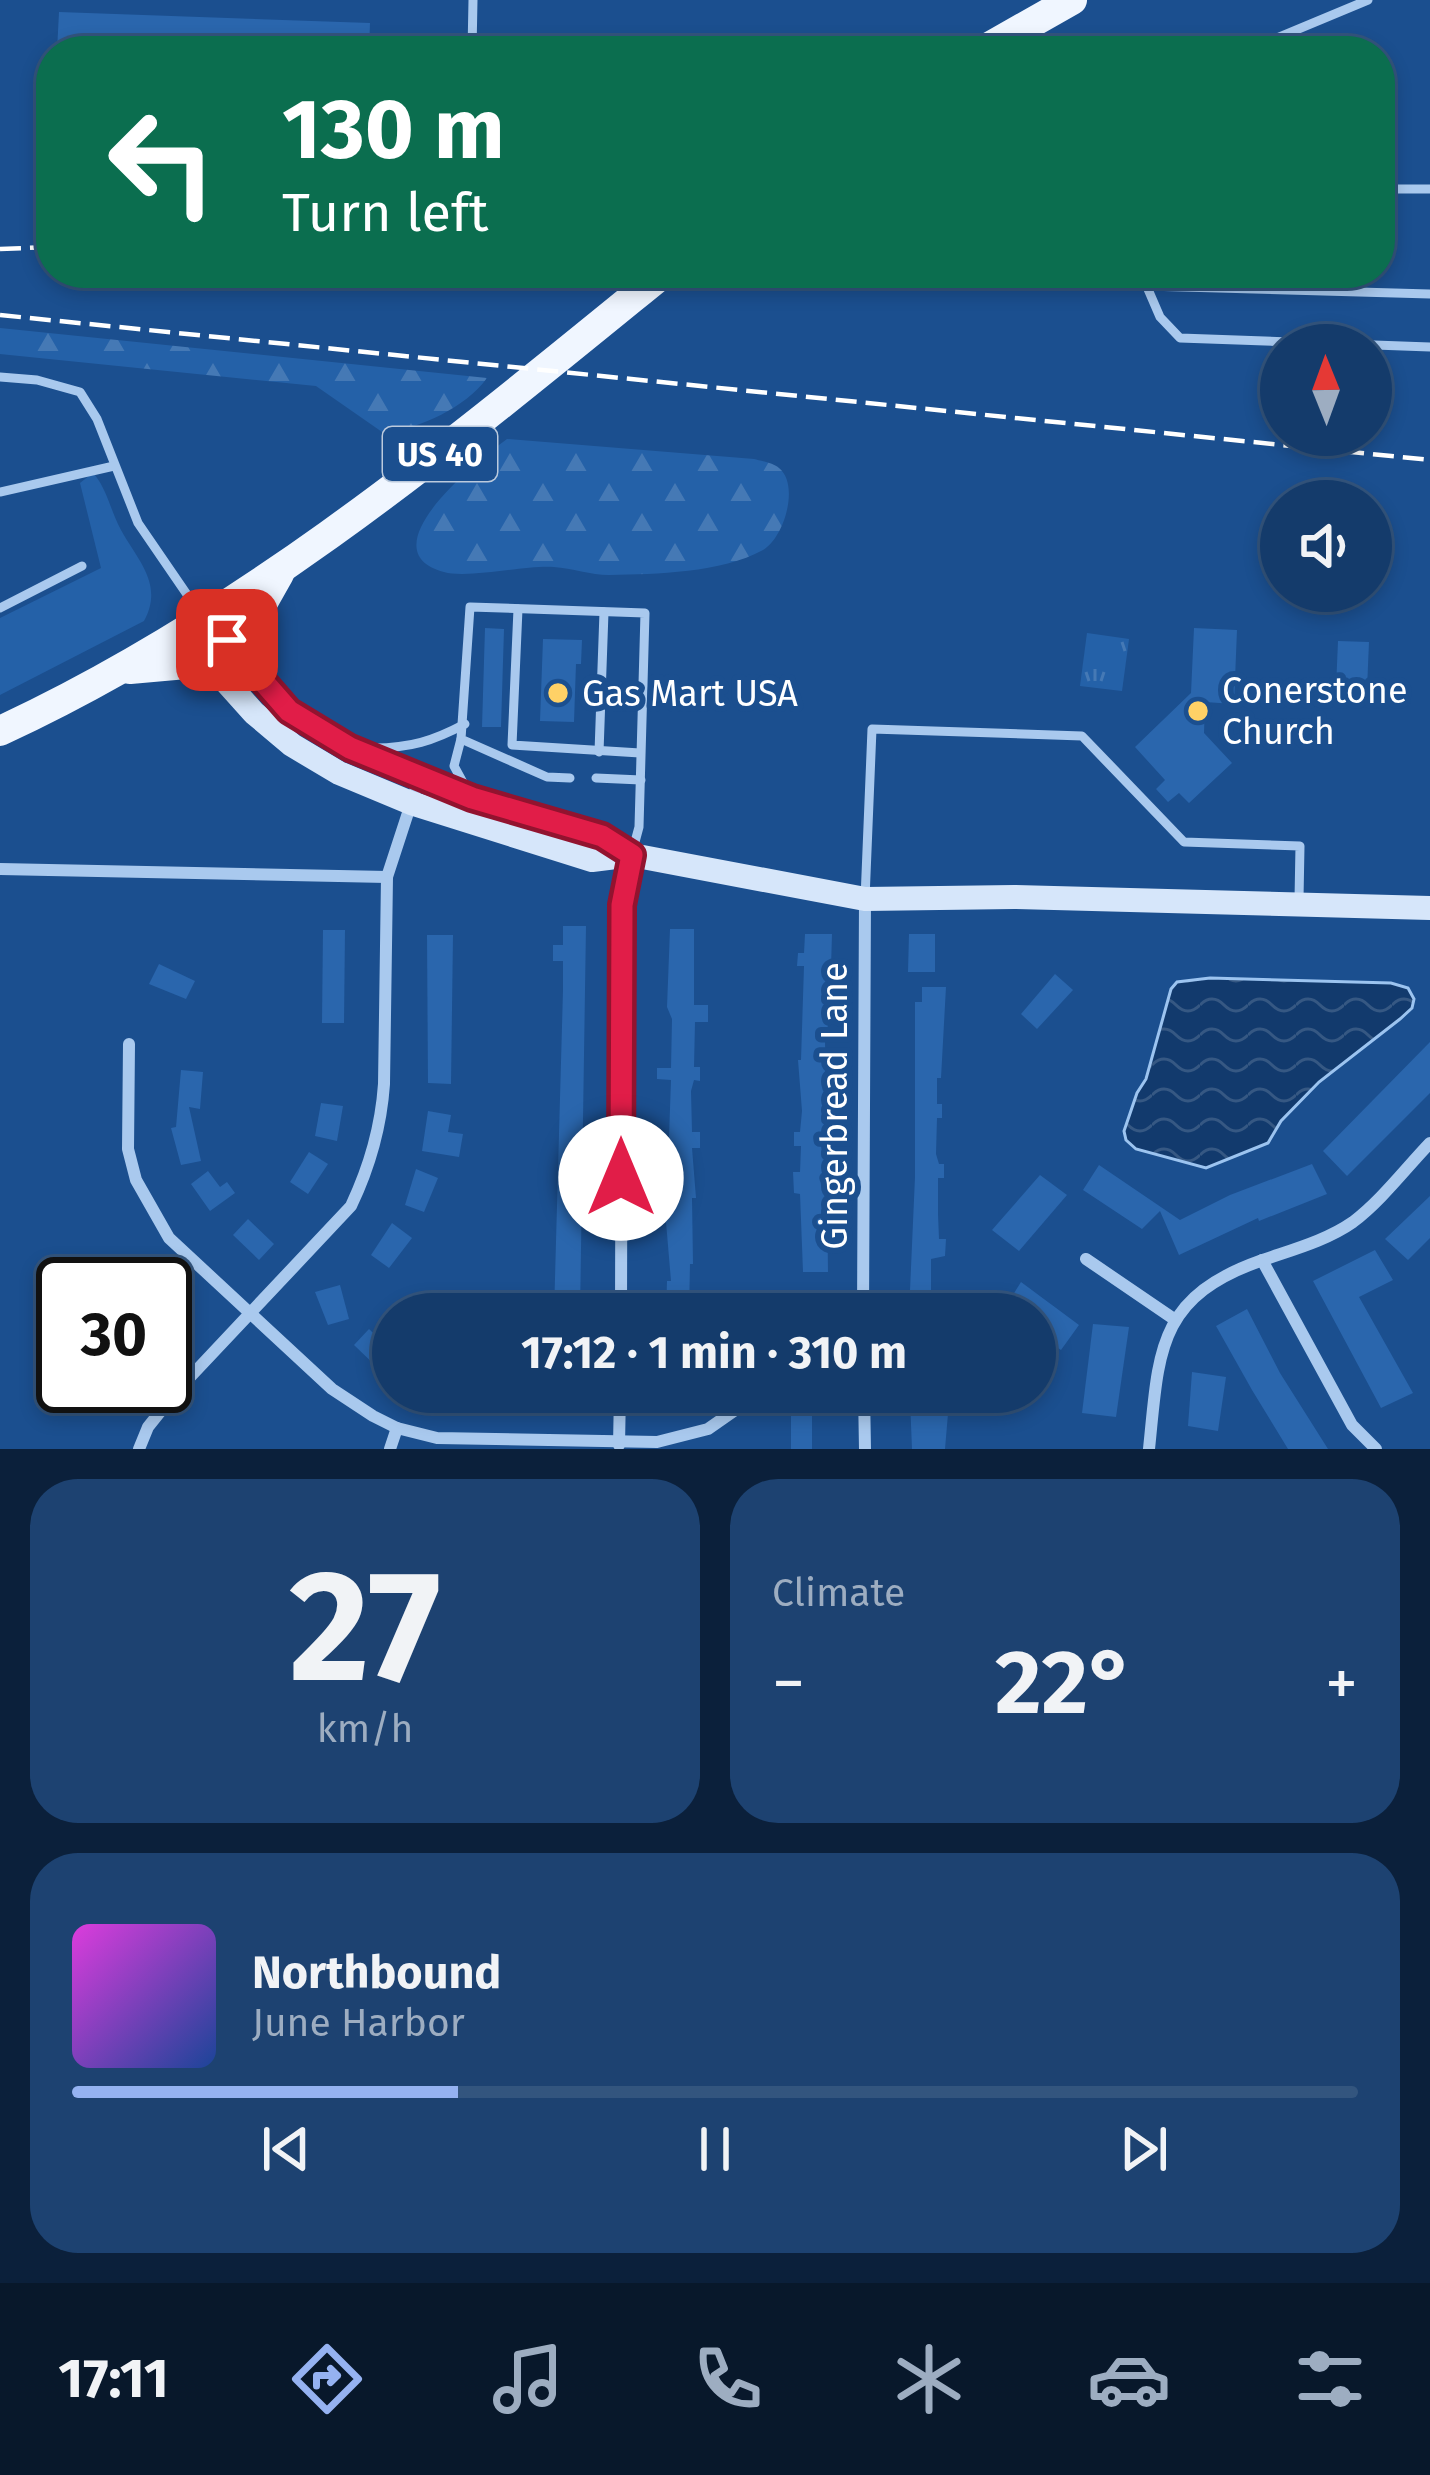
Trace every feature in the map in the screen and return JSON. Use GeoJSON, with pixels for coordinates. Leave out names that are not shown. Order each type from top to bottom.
{"type":"FeatureCollection","features":[{"type":"Feature","properties":{"kind":"main road"},"geometry":{"type":"LineString","coordinates":[[1008,36],[1072,0]]}},
{"type":"Feature","properties":{"kind":"main road","name":"US 40"},"geometry":{"type":"LineString","coordinates":[[0,731],[206,621],[429,463],[645,288]]}},
{"type":"Feature","properties":{"kind":"main road"},"geometry":{"type":"LineString","coordinates":[[251,664],[257,613],[283,566]]}},
{"type":"Feature","properties":{"kind":"main road"},"geometry":{"type":"LineString","coordinates":[[206,621],[251,664],[289,711],[350,748],[472,798],[602,836],[632,855]]}},
{"type":"Feature","properties":{"kind":"main road"},"geometry":{"type":"LineString","coordinates":[[206,621],[219,674],[292,745],[339,773],[411,803],[592,860],[632,855],[865,899],[1014,897],[1430,908]]}},
{"type":"Feature","properties":{"kind":"main road"},"geometry":{"type":"LineString","coordinates":[[107,674],[156,664],[186,664],[219,674]]}},
{"type":"Feature","properties":{"kind":"street"},"geometry":{"type":"LineString","coordinates":[[139,1449],[148,1426],[176,1392],[351,1206],[369,1169],[384,1084],[387,877],[419,776]]}},
{"type":"Feature","properties":{"kind":"street"},"geometry":{"type":"LineString","coordinates":[[620,1293],[622,905],[632,855]]}},
{"type":"Feature","properties":{"kind":"street"},"geometry":{"type":"LineString","coordinates":[[0,869],[387,877]]}},
{"type":"Feature","properties":{"kind":"street","name":"Gingerbread Lane"},"geometry":{"type":"LineString","coordinates":[[863,1293],[865,899]]}},
{"type":"Feature","properties":{"kind":"street"},"geometry":{"type":"LineString","coordinates":[[129,1044],[128,1149],[136,1180],[169,1238],[332,1389],[397,1428],[436,1438],[619,1445],[656,1442],[708,1429],[731,1413]]}},
{"type":"Feature","properties":{"kind":"street"},"geometry":{"type":"LineString","coordinates":[[1148,1449],[1159,1354],[1174,1319],[1225,1274],[1317,1241],[1354,1221],[1430,1143]]}},
{"type":"Feature","properties":{"kind":"street"},"geometry":{"type":"LineString","coordinates":[[1086,1258],[1174,1319]]}},
{"type":"Feature","properties":{"kind":"street"},"geometry":{"type":"LineString","coordinates":[[1262,1260],[1352,1425],[1376,1449]]}},
{"type":"Feature","properties":{"kind":"street"},"geometry":{"type":"LineString","coordinates":[[619,1445],[620,1413]]}},
{"type":"Feature","properties":{"kind":"street"},"geometry":{"type":"LineString","coordinates":[[864,1413],[865,1449]]}},
{"type":"Feature","properties":{"kind":"street"},"geometry":{"type":"LineString","coordinates":[[390,1449],[397,1428]]}},
{"type":"Feature","properties":{"kind":"lane"},"geometry":{"type":"LineString","coordinates":[[472,36],[473,0]]}},
{"type":"Feature","properties":{"kind":"lane"},"geometry":{"type":"LineString","coordinates":[[1282,36],[1368,0]]}},
{"type":"Feature","properties":{"kind":"lane"},"geometry":{"type":"LineString","coordinates":[[1395,189],[1430,190]]}},
{"type":"Feature","properties":{"kind":"lane"},"geometry":{"type":"LineString","coordinates":[[1147,288],[1160,317],[1180,338],[1430,346]]}},
{"type":"Feature","properties":{"kind":"lane"},"geometry":{"type":"LineString","coordinates":[[1217,288],[1430,294]]}},
{"type":"Feature","properties":{"kind":"lane"},"geometry":{"type":"LineString","coordinates":[[0,377],[37,380],[80,392],[98,419],[138,523],[206,621]]}},
{"type":"Feature","properties":{"kind":"lane"},"geometry":{"type":"LineString","coordinates":[[0,492],[113,466]]}},
{"type":"Feature","properties":{"kind":"lane"},"geometry":{"type":"LineString","coordinates":[[0,608],[82,566]]}},
{"type":"Feature","properties":{"kind":"lane"},"geometry":{"type":"LineString","coordinates":[[472,798],[454,766],[465,724],[470,607],[645,613],[639,827],[632,855]]}},
{"type":"Feature","properties":{"kind":"lane"},"geometry":{"type":"LineString","coordinates":[[508,760],[518,609]]}},
{"type":"Feature","properties":{"kind":"lane"},"geometry":{"type":"LineString","coordinates":[[599,752],[604,612]]}},
{"type":"Feature","properties":{"kind":"lane"},"geometry":{"type":"LineString","coordinates":[[350,748],[405,748],[432,742],[465,724]]}},
{"type":"Feature","properties":{"kind":"lane"},"geometry":{"type":"LineString","coordinates":[[865,899],[872,729],[1082,736],[1184,842],[1300,846],[1299,904]]}},
{"type":"Feature","properties":{"kind":"lane"},"geometry":{"type":"LineString","coordinates":[[461,739],[547,777],[571,778]]}},
{"type":"Feature","properties":{"kind":"lane"},"geometry":{"type":"LineString","coordinates":[[512,745],[640,753]]}},
{"type":"Feature","properties":{"kind":"lane"},"geometry":{"type":"LineString","coordinates":[[596,778],[640,780]]}},
{"type":"Feature","properties":{"kind":"green space"},"geometry":{"type":"Polygon","coordinates":[[[0,328],[487,378],[467,399],[441,415],[385,434],[316,386],[0,354],[0,328]]]}},
{"type":"Feature","properties":{"kind":"green space"},"geometry":{"type":"Polygon","coordinates":[[[507,439],[764,461],[785,476],[787,511],[777,535],[763,550],[688,571],[609,575],[542,567],[454,574],[423,561],[416,545],[436,504],[507,439]]]}},
{"type":"Feature","properties":{"kind":"green space"},"geometry":{"type":"Polygon","coordinates":[[[90,475],[99,482],[146,573],[151,596],[144,621],[0,695],[0,618],[101,568],[80,483],[90,475]]]}},
{"type":"Feature","properties":{"kind":"green space"},"geometry":{"type":"Polygon","coordinates":[[[1087,633],[1129,639],[1122,691],[1080,686],[1087,633]]]}},
{"type":"Feature","properties":{"kind":"water"},"geometry":{"type":"Polygon","coordinates":[[[1210,978],[1391,983],[1408,988],[1414,999],[1400,1019],[1319,1082],[1281,1121],[1268,1143],[1206,1168],[1136,1149],[1124,1131],[1146,1079],[1171,989],[1177,982],[1210,978]]]}},
{"type":"Feature","properties":{"kind":"building"},"geometry":{"type":"Polygon","coordinates":[[[59,12],[370,23],[370,36],[58,36],[59,12]]]}},
{"type":"Feature","properties":{"kind":"building"},"geometry":{"type":"Polygon","coordinates":[[[485,628],[504,629],[501,727],[482,727],[485,628]]]}},
{"type":"Feature","properties":{"kind":"building","name":"Conerstone Church"},"geometry":{"type":"Polygon","coordinates":[[[1194,628],[1237,630],[1234,704],[1205,702],[1204,733],[1232,763],[1189,803],[1179,793],[1168,802],[1156,789],[1165,780],[1135,747],[1191,693],[1194,628]]]}},
{"type":"Feature","properties":{"kind":"building","name":"Gas Mart USA"},"geometry":{"type":"Polygon","coordinates":[[[543,639],[582,640],[581,664],[576,664],[574,722],[540,721],[543,639]]]}},
{"type":"Feature","properties":{"kind":"building"},"geometry":{"type":"Polygon","coordinates":[[[1338,641],[1369,642],[1367,689],[1336,688],[1338,641]]]}},
{"type":"Feature","properties":{"kind":"building"},"geometry":{"type":"Polygon","coordinates":[[[563,926],[586,926],[580,1293],[555,1293],[563,961],[553,961],[553,945],[563,945],[563,926]]]}},
{"type":"Feature","properties":{"kind":"building"},"geometry":{"type":"Polygon","coordinates":[[[670,929],[694,929],[694,1005],[708,1005],[708,1022],[695,1022],[694,1067],[700,1067],[700,1081],[694,1080],[691,1091],[692,1132],[700,1132],[700,1148],[692,1148],[696,1198],[692,1198],[689,1293],[667,1293],[667,1281],[671,1281],[666,1222],[671,1080],[657,1079],[657,1068],[671,1068],[672,1019],[667,1007],[670,929]]]}},
{"type":"Feature","properties":{"kind":"building"},"geometry":{"type":"Polygon","coordinates":[[[323,930],[345,930],[344,1023],[322,1023],[323,930]]]}},
{"type":"Feature","properties":{"kind":"building"},"geometry":{"type":"Polygon","coordinates":[[[805,934],[832,934],[831,968],[826,967],[825,1038],[828,1272],[803,1272],[800,1194],[794,1193],[793,1172],[800,1172],[801,1146],[794,1146],[794,1132],[800,1132],[802,1111],[798,1060],[804,966],[797,966],[798,953],[804,953],[805,934]]]}},
{"type":"Feature","properties":{"kind":"building"},"geometry":{"type":"Polygon","coordinates":[[[909,934],[935,934],[935,972],[908,972],[909,934]]]}},
{"type":"Feature","properties":{"kind":"building"},"geometry":{"type":"Polygon","coordinates":[[[427,935],[453,935],[451,1084],[428,1083],[427,935]]]}},
{"type":"Feature","properties":{"kind":"building"},"geometry":{"type":"Polygon","coordinates":[[[159,964],[195,981],[186,999],[149,984],[159,964]]]}},
{"type":"Feature","properties":{"kind":"building"},"geometry":{"type":"Polygon","coordinates":[[[1055,974],[1073,990],[1037,1029],[1021,1014],[1055,974]]]}},
{"type":"Feature","properties":{"kind":"building"},"geometry":{"type":"Polygon","coordinates":[[[922,987],[946,987],[941,1078],[937,1078],[942,1118],[937,1118],[936,1154],[939,1164],[944,1164],[944,1178],[938,1178],[939,1239],[946,1239],[945,1256],[931,1259],[931,1293],[910,1293],[915,1002],[922,1002],[922,987]]]}},
{"type":"Feature","properties":{"kind":"building"},"geometry":{"type":"Polygon","coordinates":[[[1430,1042],[1430,1093],[1347,1176],[1323,1151],[1430,1042]]]}},
{"type":"Feature","properties":{"kind":"building"},"geometry":{"type":"Polygon","coordinates":[[[181,1070],[203,1072],[200,1109],[189,1107],[201,1161],[181,1165],[171,1128],[176,1127],[181,1070]]]}},
{"type":"Feature","properties":{"kind":"building"},"geometry":{"type":"Polygon","coordinates":[[[321,1103],[343,1106],[337,1141],[315,1136],[321,1103]]]}},
{"type":"Feature","properties":{"kind":"building"},"geometry":{"type":"Polygon","coordinates":[[[428,1111],[451,1115],[448,1132],[463,1134],[459,1157],[422,1151],[428,1111]]]}},
{"type":"Feature","properties":{"kind":"building"},"geometry":{"type":"Polygon","coordinates":[[[309,1152],[328,1164],[308,1194],[290,1182],[309,1152]]]}},
{"type":"Feature","properties":{"kind":"building"},"geometry":{"type":"Polygon","coordinates":[[[1312,1164],[1327,1194],[1258,1218],[1179,1255],[1160,1211],[1142,1229],[1083,1190],[1099,1165],[1180,1220],[1312,1164]]]}},
{"type":"Feature","properties":{"kind":"building"},"geometry":{"type":"Polygon","coordinates":[[[416,1169],[438,1178],[424,1212],[405,1205],[416,1169]]]}},
{"type":"Feature","properties":{"kind":"building"},"geometry":{"type":"Polygon","coordinates":[[[208,1171],[220,1187],[227,1182],[235,1193],[210,1211],[191,1184],[208,1171]]]}},
{"type":"Feature","properties":{"kind":"building"},"geometry":{"type":"Polygon","coordinates":[[[1040,1175],[1067,1195],[1019,1251],[992,1230],[1040,1175]]]}},
{"type":"Feature","properties":{"kind":"building"},"geometry":{"type":"Polygon","coordinates":[[[1430,1196],[1430,1238],[1408,1260],[1385,1239],[1430,1196]]]}},
{"type":"Feature","properties":{"kind":"building"},"geometry":{"type":"Polygon","coordinates":[[[248,1219],[274,1244],[259,1260],[233,1235],[248,1219]]]}},
{"type":"Feature","properties":{"kind":"building"},"geometry":{"type":"Polygon","coordinates":[[[392,1223],[412,1238],[389,1268],[371,1255],[392,1223]]]}},
{"type":"Feature","properties":{"kind":"building"},"geometry":{"type":"Polygon","coordinates":[[[1375,1250],[1393,1280],[1359,1297],[1413,1393],[1381,1408],[1313,1281],[1375,1250]]]}},
{"type":"Feature","properties":{"kind":"building"},"geometry":{"type":"Polygon","coordinates":[[[1021,1282],[1036,1293],[1014,1293],[1021,1282]]]}},
{"type":"Feature","properties":{"kind":"building"},"geometry":{"type":"Polygon","coordinates":[[[340,1285],[349,1319],[328,1325],[315,1292],[340,1285]]]}},
{"type":"Feature","properties":{"kind":"building"},"geometry":{"type":"Polygon","coordinates":[[[1056,1308],[1079,1325],[1061,1350],[1056,1347],[1056,1308]]]}},
{"type":"Feature","properties":{"kind":"building"},"geometry":{"type":"Polygon","coordinates":[[[1247,1309],[1328,1449],[1288,1449],[1252,1390],[1216,1326],[1247,1309]]]}},
{"type":"Feature","properties":{"kind":"building"},"geometry":{"type":"Polygon","coordinates":[[[1093,1324],[1129,1327],[1116,1417],[1082,1413],[1093,1324]]]}},
{"type":"Feature","properties":{"kind":"building"},"geometry":{"type":"Polygon","coordinates":[[[369,1329],[372,1332],[372,1362],[354,1345],[369,1329]]]}},
{"type":"Feature","properties":{"kind":"building"},"geometry":{"type":"Polygon","coordinates":[[[1192,1372],[1226,1377],[1218,1431],[1188,1426],[1192,1372]]]}},
{"type":"Feature","properties":{"kind":"building"},"geometry":{"type":"Polygon","coordinates":[[[791,1413],[812,1413],[812,1449],[791,1449],[791,1413]]]}},
{"type":"Feature","properties":{"kind":"building"},"geometry":{"type":"Polygon","coordinates":[[[911,1413],[948,1413],[945,1449],[912,1449],[911,1413]]]}},
{"type":"Feature","properties":{"kind":"railway"},"geometry":{"type":"LineString","coordinates":[[0,249],[36,248]]}},
{"type":"Feature","properties":{"kind":"railway"},"geometry":{"type":"LineString","coordinates":[[0,315],[1430,460]]}},
{"type":"Feature","properties":{"kind":"place","name":"Gas Mart USA"},"geometry":{"type":"Point","coordinates":[558,693]}},
{"type":"Feature","properties":{"kind":"place","name":"Conerstone Church"},"geometry":{"type":"Point","coordinates":[1198,711]}},
{"type":"Feature","properties":{"kind":"route"},"geometry":{"type":"LineString","coordinates":[[227,640],[289,711],[350,748],[472,798],[602,836],[632,855],[622,905],[621,1178]]}}]}
